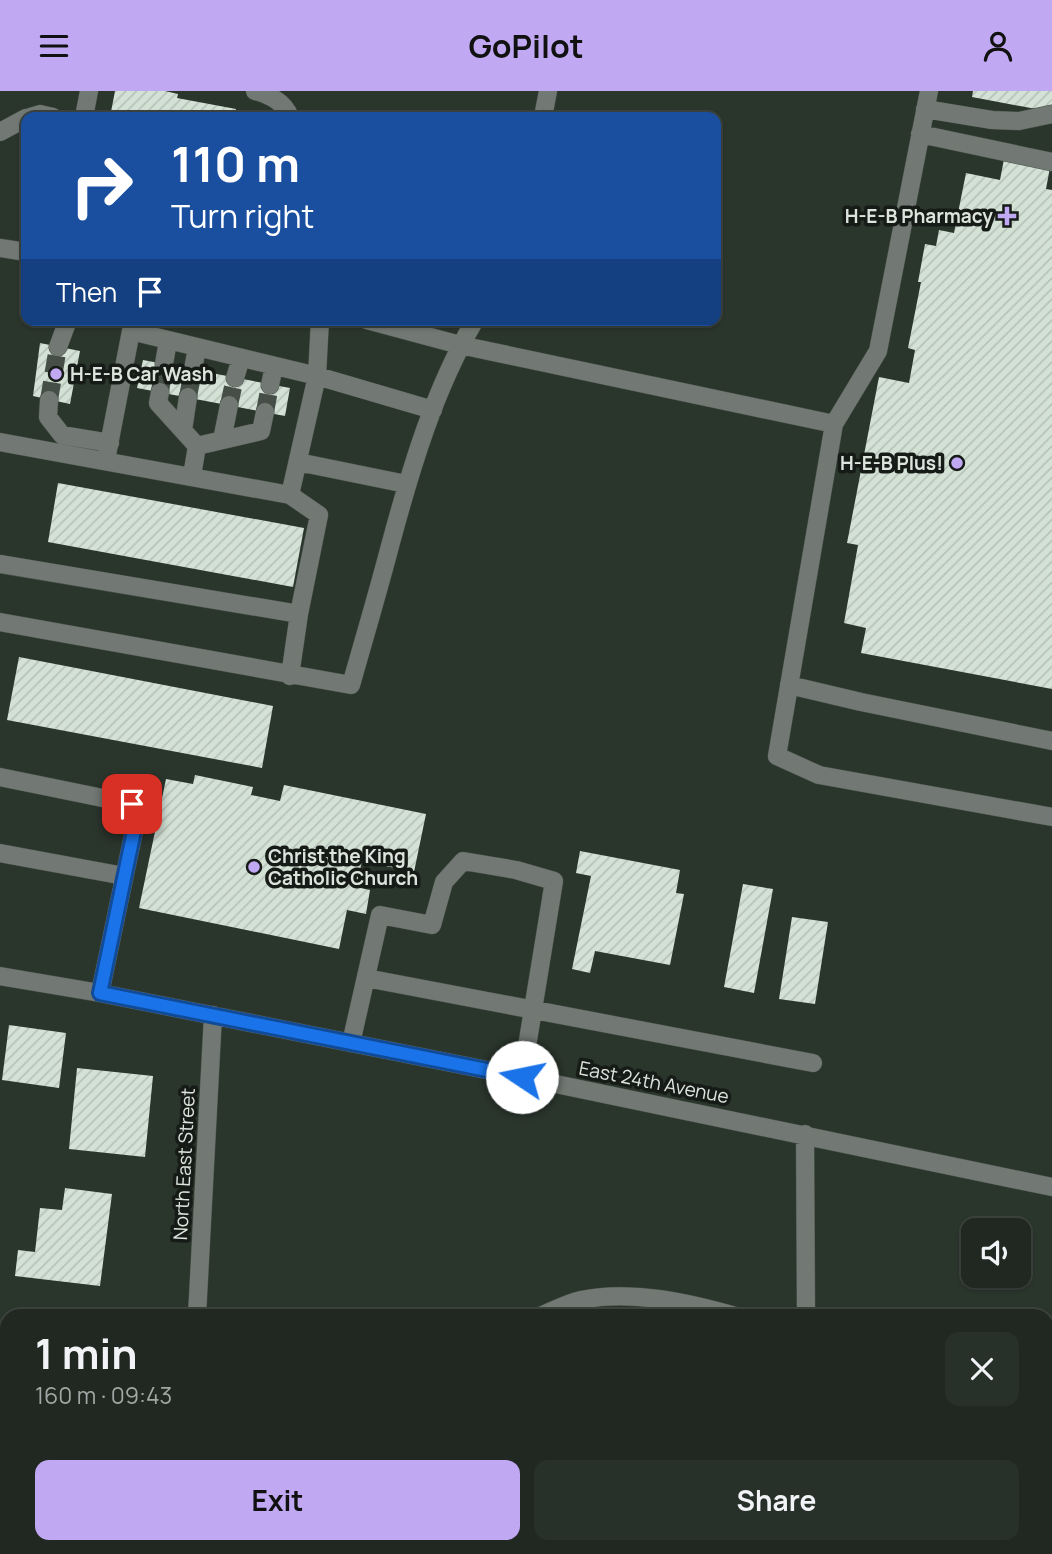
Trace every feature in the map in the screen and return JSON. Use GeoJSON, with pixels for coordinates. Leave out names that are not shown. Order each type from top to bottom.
{"type":"FeatureCollection","features":[{"type":"Feature","properties":{"kind":"street"},"geometry":{"type":"LineString","coordinates":[[85,112],[89,91]]}},
{"type":"Feature","properties":{"kind":"street"},"geometry":{"type":"LineString","coordinates":[[255,91],[267,94],[282,103],[287,112]]}},
{"type":"Feature","properties":{"kind":"street"},"geometry":{"type":"LineString","coordinates":[[544,112],[548,91]]}},
{"type":"Feature","properties":{"kind":"street"},"geometry":{"type":"LineString","coordinates":[[1052,114],[1018,121],[954,115],[927,100],[878,351],[834,424],[777,756],[819,775],[1052,817]]}},
{"type":"Feature","properties":{"kind":"street"},"geometry":{"type":"LineString","coordinates":[[0,132],[21,122]]}},
{"type":"Feature","properties":{"kind":"street"},"geometry":{"type":"LineString","coordinates":[[920,134],[1052,162]]}},
{"type":"Feature","properties":{"kind":"street"},"geometry":{"type":"LineString","coordinates":[[0,248],[21,251]]}},
{"type":"Feature","properties":{"kind":"street"},"geometry":{"type":"LineString","coordinates":[[58,347],[66,326]]}},
{"type":"Feature","properties":{"kind":"street"},"geometry":{"type":"LineString","coordinates":[[108,451],[127,326],[169,341],[317,376],[433,409]]}},
{"type":"Feature","properties":{"kind":"street"},"geometry":{"type":"LineString","coordinates":[[290,495],[317,376],[320,326]]}},
{"type":"Feature","properties":{"kind":"street"},"geometry":{"type":"LineString","coordinates":[[389,326],[460,345],[834,424]]}},
{"type":"Feature","properties":{"kind":"street"},"geometry":{"type":"LineString","coordinates":[[0,622],[351,685],[406,484],[433,409],[460,345],[471,326]]}},
{"type":"Feature","properties":{"kind":"street"},"geometry":{"type":"LineString","coordinates":[[164,364],[169,341]]}},
{"type":"Feature","properties":{"kind":"street"},"geometry":{"type":"LineString","coordinates":[[193,370],[197,348]]}},
{"type":"Feature","properties":{"kind":"street"},"geometry":{"type":"LineString","coordinates":[[235,378],[241,358]]}},
{"type":"Feature","properties":{"kind":"street"},"geometry":{"type":"LineString","coordinates":[[270,384],[274,366]]}},
{"type":"Feature","properties":{"kind":"street"},"geometry":{"type":"LineString","coordinates":[[160,392],[158,403],[197,446]]}},
{"type":"Feature","properties":{"kind":"street"},"geometry":{"type":"LineString","coordinates":[[183,430],[188,397]]}},
{"type":"Feature","properties":{"kind":"street"},"geometry":{"type":"LineString","coordinates":[[49,400],[48,417],[62,435],[192,477],[290,495],[319,515],[299,614],[290,676]]}},
{"type":"Feature","properties":{"kind":"street"},"geometry":{"type":"LineString","coordinates":[[222,440],[229,405]]}},
{"type":"Feature","properties":{"kind":"street"},"geometry":{"type":"LineString","coordinates":[[197,446],[261,431],[265,412]]}},
{"type":"Feature","properties":{"kind":"street"},"geometry":{"type":"LineString","coordinates":[[0,442],[108,451]]}},
{"type":"Feature","properties":{"kind":"street"},"geometry":{"type":"LineString","coordinates":[[192,477],[197,446]]}},
{"type":"Feature","properties":{"kind":"street"},"geometry":{"type":"LineString","coordinates":[[298,462],[406,484]]}},
{"type":"Feature","properties":{"kind":"street"},"geometry":{"type":"LineString","coordinates":[[0,564],[299,614]]}},
{"type":"Feature","properties":{"kind":"street"},"geometry":{"type":"LineString","coordinates":[[789,685],[1052,741]]}},
{"type":"Feature","properties":{"kind":"street"},"geometry":{"type":"LineString","coordinates":[[0,777],[132,804],[138,812],[100,993]]}},
{"type":"Feature","properties":{"kind":"street"},"geometry":{"type":"LineString","coordinates":[[0,853],[124,876]]}},
{"type":"Feature","properties":{"kind":"street"},"geometry":{"type":"LineString","coordinates":[[351,1043],[380,915],[432,925],[444,882],[463,861],[516,870],[554,881],[522,1077]]}},
{"type":"Feature","properties":{"kind":"street","name":"East 24th Avenue"},"geometry":{"type":"LineString","coordinates":[[0,976],[213,1015],[804,1134],[1052,1187]]}},
{"type":"Feature","properties":{"kind":"street"},"geometry":{"type":"LineString","coordinates":[[366,978],[813,1063]]}},
{"type":"Feature","properties":{"kind":"street","name":"North East Street"},"geometry":{"type":"LineString","coordinates":[[197,1309],[213,1015]]}},
{"type":"Feature","properties":{"kind":"street"},"geometry":{"type":"LineString","coordinates":[[804,1134],[806,1309]]}},
{"type":"Feature","properties":{"kind":"street"},"geometry":{"type":"LineString","coordinates":[[557,1309],[579,1300],[630,1296],[710,1309]]}},
{"type":"Feature","properties":{"kind":"building"},"geometry":{"type":"Polygon","coordinates":[[[115,91],[165,91],[178,94],[177,98],[236,109],[235,112],[111,112],[115,91]]]}},
{"type":"Feature","properties":{"kind":"building"},"geometry":{"type":"Polygon","coordinates":[[[973,91],[1052,91],[1052,112],[972,97],[973,91]]]}},
{"type":"Feature","properties":{"kind":"building","name":"H-E-B Plus!"},"geometry":{"type":"Polygon","coordinates":[[[1005,154],[1051,162],[1046,189],[1052,190],[1052,689],[861,653],[866,628],[844,623],[858,545],[847,543],[879,377],[909,383],[915,350],[908,348],[921,282],[918,282],[925,244],[936,246],[939,230],[954,233],[966,173],[1000,180],[1005,154]]]}},
{"type":"Feature","properties":{"kind":"building","name":"H-E-B Car Wash"},"geometry":{"type":"Polygon","coordinates":[[[40,343],[80,351],[70,404],[33,396],[40,343]]]}},
{"type":"Feature","properties":{"kind":"building"},"geometry":{"type":"Polygon","coordinates":[[[143,360],[290,388],[285,416],[137,388],[143,360]]]}},
{"type":"Feature","properties":{"kind":"building"},"geometry":{"type":"Polygon","coordinates":[[[58,483],[304,528],[293,587],[48,542],[58,483]]]}},
{"type":"Feature","properties":{"kind":"building"},"geometry":{"type":"Polygon","coordinates":[[[19,657],[273,706],[262,768],[7,720],[19,657]]]}},
{"type":"Feature","properties":{"kind":"building","name":"Christ the King Catholic Church"},"geometry":{"type":"Polygon","coordinates":[[[195,775],[253,787],[251,795],[280,801],[284,785],[426,814],[414,872],[362,861],[356,887],[370,890],[366,914],[347,910],[339,949],[139,908],[166,779],[193,784],[195,775]]]}},
{"type":"Feature","properties":{"kind":"building"},"geometry":{"type":"Polygon","coordinates":[[[580,851],[680,870],[676,893],[684,894],[670,965],[595,951],[590,973],[572,969],[591,876],[576,873],[580,851]]]}},
{"type":"Feature","properties":{"kind":"building"},"geometry":{"type":"Polygon","coordinates":[[[743,884],[773,889],[754,993],[724,987],[743,884]]]}},
{"type":"Feature","properties":{"kind":"building"},"geometry":{"type":"Polygon","coordinates":[[[792,917],[828,922],[815,1004],[779,999],[792,917]]]}},
{"type":"Feature","properties":{"kind":"building"},"geometry":{"type":"Polygon","coordinates":[[[9,1025],[66,1033],[59,1088],[2,1080],[9,1025]]]}},
{"type":"Feature","properties":{"kind":"building"},"geometry":{"type":"Polygon","coordinates":[[[77,1068],[153,1076],[145,1157],[69,1149],[77,1068]]]}},
{"type":"Feature","properties":{"kind":"building"},"geometry":{"type":"Polygon","coordinates":[[[65,1188],[112,1194],[100,1286],[15,1276],[18,1250],[35,1252],[40,1208],[62,1210],[65,1188]]]}},
{"type":"Feature","properties":{"kind":"tunnel"},"geometry":{"type":"LineString","coordinates":[[49,400],[58,347]]}},
{"type":"Feature","properties":{"kind":"tunnel"},"geometry":{"type":"LineString","coordinates":[[160,392],[164,364]]}},
{"type":"Feature","properties":{"kind":"tunnel"},"geometry":{"type":"LineString","coordinates":[[188,397],[193,370]]}},
{"type":"Feature","properties":{"kind":"tunnel"},"geometry":{"type":"LineString","coordinates":[[229,405],[235,378]]}},
{"type":"Feature","properties":{"kind":"tunnel"},"geometry":{"type":"LineString","coordinates":[[265,412],[270,385]]}},
{"type":"Feature","properties":{"kind":"place","name":"H-E-B Pharmacy"},"geometry":{"type":"Point","coordinates":[1007,216]}},
{"type":"Feature","properties":{"kind":"place","name":"H-E-B Car Wash"},"geometry":{"type":"Point","coordinates":[56,374]}},
{"type":"Feature","properties":{"kind":"place","name":"H-E-B Plus!"},"geometry":{"type":"Point","coordinates":[957,463]}},
{"type":"Feature","properties":{"kind":"place","name":"Christ the King Catholic Church"},"geometry":{"type":"Point","coordinates":[254,867]}},
{"type":"Feature","properties":{"kind":"route"},"geometry":{"type":"LineString","coordinates":[[132,804],[138,812],[100,993],[522,1077]]}}]}
